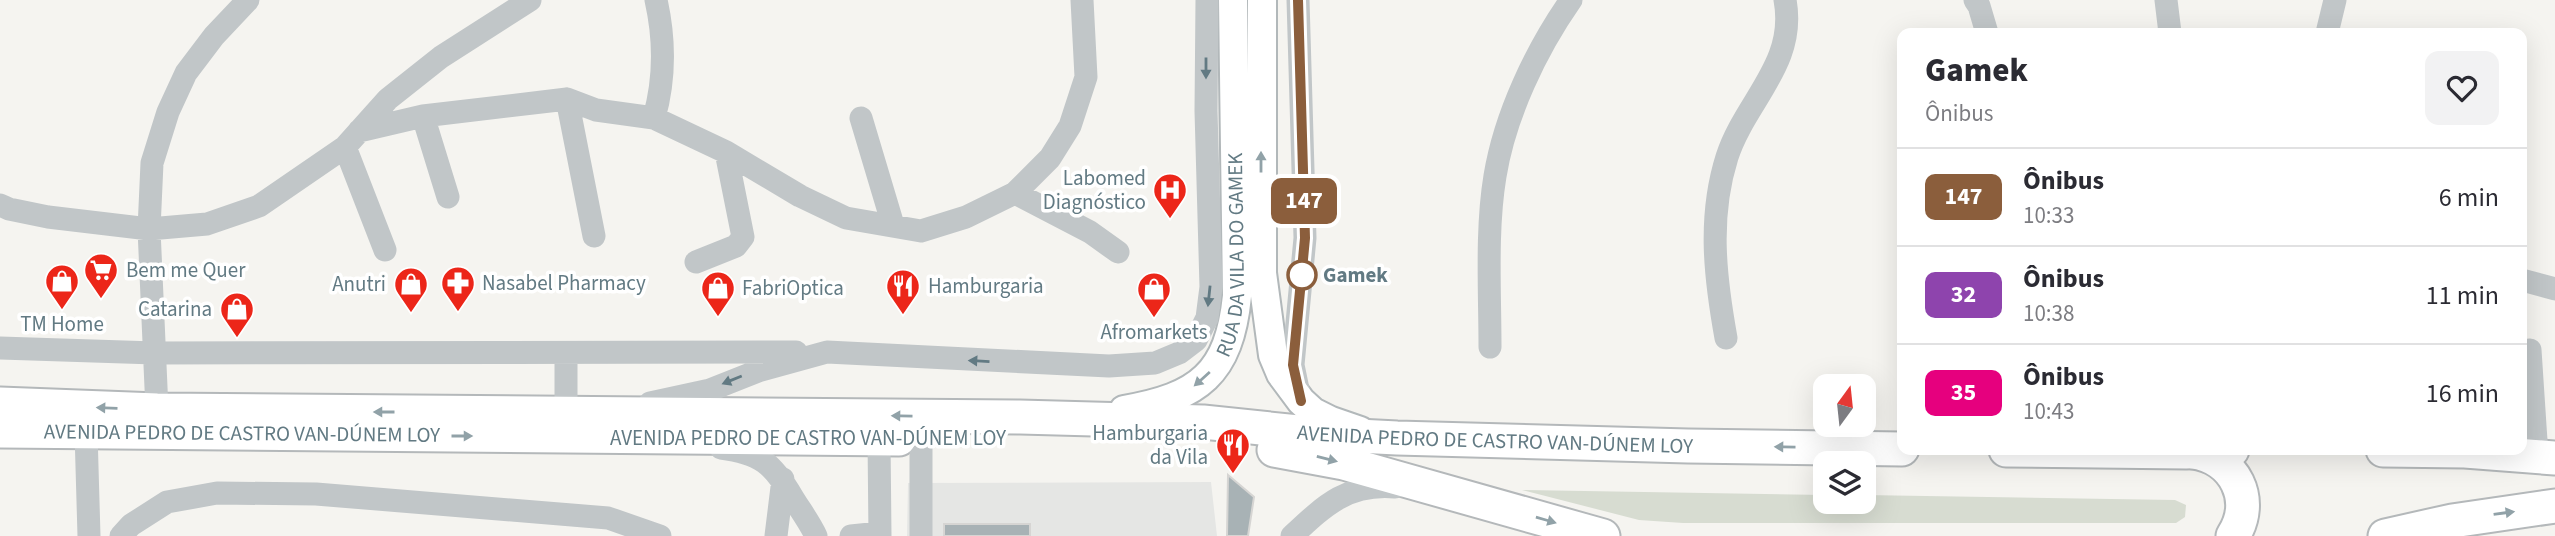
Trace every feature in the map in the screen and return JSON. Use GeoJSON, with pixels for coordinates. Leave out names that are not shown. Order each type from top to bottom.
{"type":"FeatureCollection","features":[{"type":"Feature","properties":{"kind":"highway","name":"AVENIDA PEDRO DE CASTRO VAN-DÚNEM LOY"},"geometry":{"type":"LineString","coordinates":[[0,404],[156,410],[1081,417],[1203,422],[1318,434],[1397,438],[1897,449]]}},
{"type":"Feature","properties":{"kind":"highway","name":"AVENIDA PEDRO DE CASTRO VAN-DÚNEM LOY"},"geometry":{"type":"LineString","coordinates":[[0,431],[1087,440],[1278,450],[1322,458],[1604,536]]}},
{"type":"Feature","properties":{"kind":"highway"},"geometry":{"type":"LineString","coordinates":[[2202,455],[2213,457],[2227,467],[2237,480],[2243,505],[2241,522],[2233,536]]}},
{"type":"Feature","properties":{"kind":"highway"},"geometry":{"type":"LineString","coordinates":[[2519,455],[2546,457]]}},
{"type":"Feature","properties":{"kind":"highway"},"geometry":{"type":"LineString","coordinates":[[2385,536],[2452,521],[2555,506]]}},
{"type":"Feature","properties":{"kind":"main road","name":"RUA DA VILA DO GAMEK"},"geometry":{"type":"LineString","coordinates":[[1081,417],[1158,404],[1180,397],[1214,368],[1228,340],[1234,323],[1237,296],[1233,0]]}},
{"type":"Feature","properties":{"kind":"main road","name":"RUA DA VILA DO GAMEK"},"geometry":{"type":"LineString","coordinates":[[1262,0],[1262,273],[1273,355],[1281,374],[1313,412],[1352,429],[1397,438]]}},
{"type":"Feature","properties":{"kind":"street"},"geometry":{"type":"LineString","coordinates":[[156,410],[149,229],[152,163],[168,112],[186,73],[214,36],[248,0]]}},
{"type":"Feature","properties":{"kind":"street"},"geometry":{"type":"LineString","coordinates":[[0,205],[48,217],[149,229],[207,223],[259,206],[352,139],[388,99],[441,57],[530,0]]}},
{"type":"Feature","properties":{"kind":"street"},"geometry":{"type":"LineString","coordinates":[[654,118],[660,96],[663,30],[656,0]]}},
{"type":"Feature","properties":{"kind":"street"},"geometry":{"type":"LineString","coordinates":[[352,139],[423,116],[568,99],[596,110],[654,118],[726,152],[800,196],[846,218],[921,231],[966,216],[1015,193],[1050,158],[1070,126],[1086,78],[1082,0]]}},
{"type":"Feature","properties":{"kind":"street","name":"RUA DA VILA DO GAMEK"},"geometry":{"type":"LineString","coordinates":[[599,414],[710,390],[747,374],[827,352],[1120,366],[1156,363],[1179,354],[1196,340],[1207,318],[1211,288],[1206,111],[1207,0]]}},
{"type":"Feature","properties":{"kind":"street"},"geometry":{"type":"LineString","coordinates":[[1298,0],[1305,238],[1293,365],[1301,401]]}},
{"type":"Feature","properties":{"kind":"street"},"geometry":{"type":"LineString","coordinates":[[1490,347],[1495,176],[1504,138],[1546,35],[1571,0]]}},
{"type":"Feature","properties":{"kind":"street"},"geometry":{"type":"LineString","coordinates":[[1726,338],[1716,285],[1714,227],[1718,190],[1728,154],[1774,72],[1786,42],[1785,0]]}},
{"type":"Feature","properties":{"kind":"street"},"geometry":{"type":"LineString","coordinates":[[1975,0],[1986,28]]}},
{"type":"Feature","properties":{"kind":"street"},"geometry":{"type":"LineString","coordinates":[[2166,0],[2169,28]]}},
{"type":"Feature","properties":{"kind":"street"},"geometry":{"type":"LineString","coordinates":[[2328,28],[2335,0]]}},
{"type":"Feature","properties":{"kind":"street"},"geometry":{"type":"LineString","coordinates":[[568,99],[594,236]]}},
{"type":"Feature","properties":{"kind":"street"},"geometry":{"type":"LineString","coordinates":[[423,116],[448,197]]}},
{"type":"Feature","properties":{"kind":"street"},"geometry":{"type":"LineString","coordinates":[[861,118],[892,225]]}},
{"type":"Feature","properties":{"kind":"street"},"geometry":{"type":"LineString","coordinates":[[352,139],[384,250]]}},
{"type":"Feature","properties":{"kind":"street"},"geometry":{"type":"LineString","coordinates":[[696,262],[736,246],[743,237],[726,152]]}},
{"type":"Feature","properties":{"kind":"street"},"geometry":{"type":"LineString","coordinates":[[1015,193],[1090,232],[1118,252]]}},
{"type":"Feature","properties":{"kind":"street"},"geometry":{"type":"LineString","coordinates":[[2527,282],[2555,289]]}},
{"type":"Feature","properties":{"kind":"street"},"geometry":{"type":"LineString","coordinates":[[0,348],[155,353],[827,352]]}},
{"type":"Feature","properties":{"kind":"street"},"geometry":{"type":"LineString","coordinates":[[2530,350],[2546,457]]}},
{"type":"Feature","properties":{"kind":"street"},"geometry":{"type":"LineString","coordinates":[[566,353],[566,413]]}},
{"type":"Feature","properties":{"kind":"street"},"geometry":{"type":"LineString","coordinates":[[86,432],[89,536]]}},
{"type":"Feature","properties":{"kind":"street"},"geometry":{"type":"LineString","coordinates":[[642,437],[746,451],[766,461],[783,480],[816,536]]}},
{"type":"Feature","properties":{"kind":"street"},"geometry":{"type":"LineString","coordinates":[[851,536],[880,535],[879,439]]}},
{"type":"Feature","properties":{"kind":"street"},"geometry":{"type":"LineString","coordinates":[[921,439],[921,536]]}},
{"type":"Feature","properties":{"kind":"street"},"geometry":{"type":"LineString","coordinates":[[776,536],[783,480]]}},
{"type":"Feature","properties":{"kind":"street"},"geometry":{"type":"LineString","coordinates":[[1293,536],[1323,507],[1352,491],[1366,487],[1407,488],[1461,496]]}},
{"type":"Feature","properties":{"kind":"street"},"geometry":{"type":"LineString","coordinates":[[121,536],[131,525],[167,502],[229,493],[316,494],[608,518],[660,536]]}},
{"type":"Feature","properties":{"kind":"shaded area"},"geometry":{"type":"Polygon","coordinates":[[[1211,482],[1217,536],[907,536],[908,483],[1211,482]]]}},
{"type":"Feature","properties":{"kind":"shaded area"},"geometry":{"type":"Polygon","coordinates":[[[1522,490],[1813,495],[1813,514],[1876,514],[1876,495],[2175,500],[2186,505],[2185,517],[2176,523],[1683,523],[1639,520],[1522,490]]]}},
{"type":"Feature","properties":{"kind":"building"},"geometry":{"type":"Polygon","coordinates":[[[1228,475],[1254,497],[1248,536],[1227,536],[1228,475]]]}},
{"type":"Feature","properties":{"kind":"building"},"geometry":{"type":"Polygon","coordinates":[[[944,524],[1030,524],[1030,536],[944,536],[944,524]]]}},
{"type":"Feature","properties":{"kind":"bus line","name":"147"},"geometry":{"type":"LineString","coordinates":[[1298,0],[1305,238],[1294,332],[1293,365],[1301,401]]}},
{"type":"Feature","properties":{"kind":"place","name":"Labomed Diagnóstico"},"geometry":{"type":"Point","coordinates":[1170,220]}},
{"type":"Feature","properties":{"kind":"place","name":"Gamek"},"geometry":{"type":"Point","coordinates":[1302,275]}},
{"type":"Feature","properties":{"kind":"place","name":"Bem me Quer"},"geometry":{"type":"Point","coordinates":[101,300]}},
{"type":"Feature","properties":{"kind":"place","name":"TM Home"},"geometry":{"type":"Point","coordinates":[62,311]}},
{"type":"Feature","properties":{"kind":"place","name":"Nasabel Pharmacy"},"geometry":{"type":"Point","coordinates":[458,313]}},
{"type":"Feature","properties":{"kind":"place","name":"Anutri"},"geometry":{"type":"Point","coordinates":[411,314]}},
{"type":"Feature","properties":{"kind":"place","name":"Hamburgaria"},"geometry":{"type":"Point","coordinates":[903,316]}},
{"type":"Feature","properties":{"kind":"place","name":"FabriOptica"},"geometry":{"type":"Point","coordinates":[718,318]}},
{"type":"Feature","properties":{"kind":"place","name":"Afromarkets"},"geometry":{"type":"Point","coordinates":[1154,319]}},
{"type":"Feature","properties":{"kind":"place","name":"Catarina"},"geometry":{"type":"Point","coordinates":[237,339]}},
{"type":"Feature","properties":{"kind":"place","name":"Hamburgaria da Vila"},"geometry":{"type":"Point","coordinates":[1233,475]}}]}
